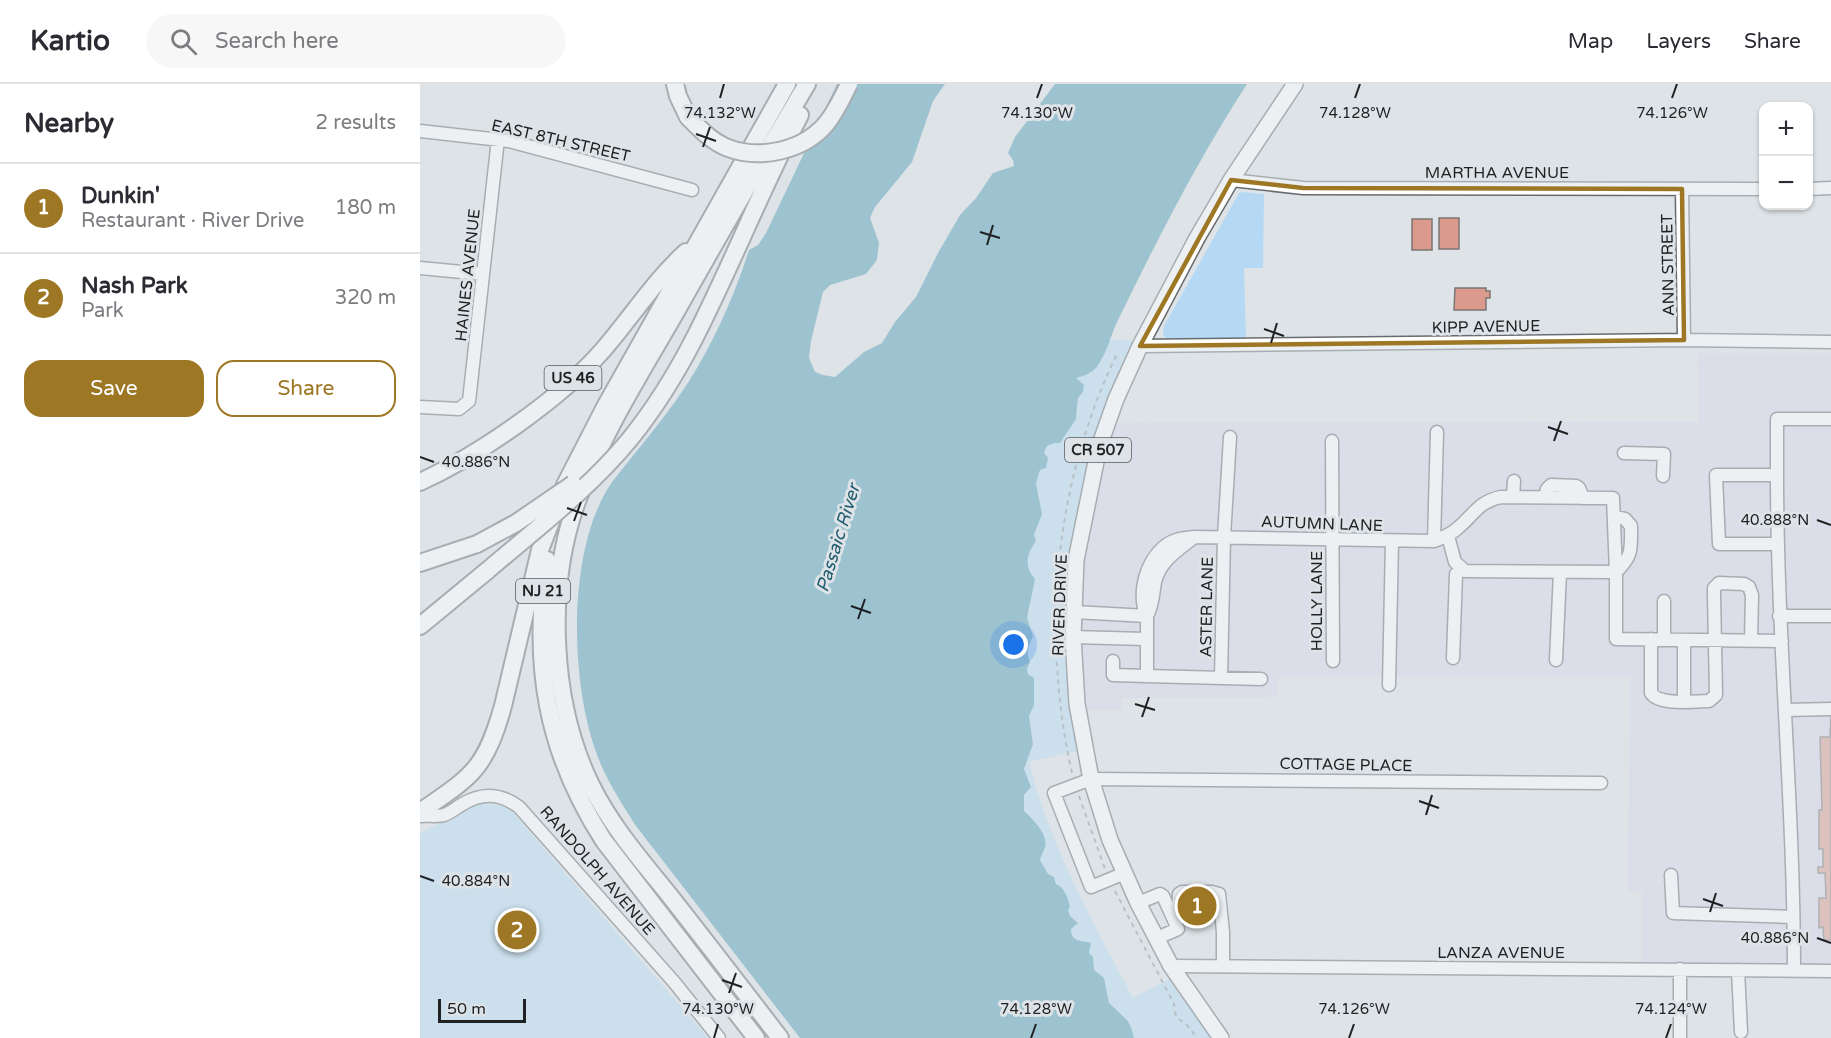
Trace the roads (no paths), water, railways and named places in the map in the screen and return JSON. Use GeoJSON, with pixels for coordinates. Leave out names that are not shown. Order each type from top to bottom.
{"type":"FeatureCollection","features":[{"type":"Feature","properties":{"kind":"highway"},"geometry":{"type":"LineString","coordinates":[[675,84],[688,117],[706,135],[727,148],[749,153],[770,153],[807,140],[825,125],[849,84]]}},
{"type":"Feature","properties":{"kind":"highway","name":"US 46"},"geometry":{"type":"LineString","coordinates":[[420,482],[466,457],[537,409],[601,352],[668,268],[697,241],[787,84]]}},
{"type":"Feature","properties":{"kind":"highway","name":"NJ 21"},"geometry":{"type":"LineString","coordinates":[[780,1038],[637,854],[592,787],[576,748],[565,711],[559,668],[557,627],[562,564],[571,523],[604,439],[807,84]]}},
{"type":"Feature","properties":{"kind":"highway"},"geometry":{"type":"LineString","coordinates":[[420,626],[581,491],[630,440],[675,376],[710,308],[759,197],[817,84]]}},
{"type":"Feature","properties":{"kind":"highway","name":"NJ 21"},"geometry":{"type":"LineString","coordinates":[[697,241],[577,461],[557,519],[547,560],[541,627],[545,693],[554,736],[567,775],[587,815],[623,867],[756,1038]]}},
{"type":"Feature","properties":{"kind":"highway"},"geometry":{"type":"LineString","coordinates":[[420,563],[477,544],[535,511],[589,472],[649,409],[694,339]]}},
{"type":"Feature","properties":{"kind":"highway"},"geometry":{"type":"LineString","coordinates":[[420,814],[469,777],[484,758],[503,706],[540,550],[555,508],[577,461]]}},
{"type":"Feature","properties":{"kind":"highway"},"geometry":{"type":"LineString","coordinates":[[623,867],[743,1038]]}},
{"type":"Feature","properties":{"kind":"main road","name":"RIVER DRIVE"},"geometry":{"type":"LineString","coordinates":[[1221,1038],[1172,966],[1138,903],[1110,840],[1091,778],[1077,704],[1073,637],[1076,560],[1098,447],[1116,399],[1140,346],[1197,238],[1231,180],[1295,84]]}},
{"type":"Feature","properties":{"kind":"street","name":"EAST 8TH STREET"},"geometry":{"type":"LineString","coordinates":[[420,131],[498,139],[692,190]]}},
{"type":"Feature","properties":{"kind":"street","name":"HAINES AVENUE"},"geometry":{"type":"LineString","coordinates":[[420,407],[459,410],[469,401],[498,139]]}},
{"type":"Feature","properties":{"kind":"street","name":"MARTHA AVENUE"},"geometry":{"type":"LineString","coordinates":[[1231,180],[1303,188],[1759,189]]}},
{"type":"Feature","properties":{"kind":"street"},"geometry":{"type":"LineString","coordinates":[[1813,189],[1831,188]]}},
{"type":"Feature","properties":{"kind":"street","name":"ANN STREET"},"geometry":{"type":"LineString","coordinates":[[1682,189],[1684,340]]}},
{"type":"Feature","properties":{"kind":"street"},"geometry":{"type":"LineString","coordinates":[[420,267],[483,274]]}},
{"type":"Feature","properties":{"kind":"street","name":"KIPP AVENUE"},"geometry":{"type":"LineString","coordinates":[[1140,346],[1684,340],[1831,342]]}},
{"type":"Feature","properties":{"kind":"street"},"geometry":{"type":"LineString","coordinates":[[1794,970],[1786,710],[1779,616],[1777,419],[1831,419]]}},
{"type":"Feature","properties":{"kind":"street"},"geometry":{"type":"LineString","coordinates":[[1434,541],[1437,432]]}},
{"type":"Feature","properties":{"kind":"street","name":"ASTER LANE"},"geometry":{"type":"LineString","coordinates":[[1221,678],[1224,537],[1230,437]]}},
{"type":"Feature","properties":{"kind":"street","name":"HOLLY LANE"},"geometry":{"type":"LineString","coordinates":[[1332,441],[1333,661]]}},
{"type":"Feature","properties":{"kind":"street"},"geometry":{"type":"LineString","coordinates":[[1624,453],[1664,454],[1663,476]]}},
{"type":"Feature","properties":{"kind":"street"},"geometry":{"type":"LineString","coordinates":[[1777,475],[1716,475],[1719,544],[1777,544]]}},
{"type":"Feature","properties":{"kind":"street"},"geometry":{"type":"LineString","coordinates":[[1513,497],[1514,481]]}},
{"type":"Feature","properties":{"kind":"street","name":"AUTUMN LANE"},"geometry":{"type":"LineString","coordinates":[[1147,676],[1145,639],[1147,616],[1152,607],[1159,570],[1171,555],[1195,537],[1434,541],[1448,536],[1479,506],[1491,498],[1613,498],[1616,639],[1657,639]]}},
{"type":"Feature","properties":{"kind":"street"},"geometry":{"type":"LineString","coordinates":[[1448,536],[1455,562],[1466,571],[1616,572]]}},
{"type":"Feature","properties":{"kind":"street"},"geometry":{"type":"LineString","coordinates":[[1389,684],[1392,541]]}},
{"type":"Feature","properties":{"kind":"street"},"geometry":{"type":"LineString","coordinates":[[1453,658],[1456,574],[1462,568]]}},
{"type":"Feature","properties":{"kind":"street"},"geometry":{"type":"LineString","coordinates":[[1556,660],[1560,572]]}},
{"type":"Feature","properties":{"kind":"street"},"geometry":{"type":"LineString","coordinates":[[1664,601],[1651,693],[1658,700],[1709,701],[1716,695],[1714,588],[1719,583],[1744,584],[1749,587],[1752,595],[1751,640]]}},
{"type":"Feature","properties":{"kind":"street"},"geometry":{"type":"LineString","coordinates":[[1074,612],[1147,616]]}},
{"type":"Feature","properties":{"kind":"street"},"geometry":{"type":"LineString","coordinates":[[1779,616],[1831,615]]}},
{"type":"Feature","properties":{"kind":"street"},"geometry":{"type":"LineString","coordinates":[[1073,637],[1145,639]]}},
{"type":"Feature","properties":{"kind":"street"},"geometry":{"type":"LineString","coordinates":[[1657,639],[1782,641]]}},
{"type":"Feature","properties":{"kind":"street"},"geometry":{"type":"LineString","coordinates":[[1684,640],[1684,701]]}},
{"type":"Feature","properties":{"kind":"street"},"geometry":{"type":"LineString","coordinates":[[1113,661],[1113,675],[1261,679]]}},
{"type":"Feature","properties":{"kind":"street"},"geometry":{"type":"LineString","coordinates":[[1786,710],[1831,709]]}},
{"type":"Feature","properties":{"kind":"street"},"geometry":{"type":"LineString","coordinates":[[1091,778],[1054,793],[1091,887],[1125,873]]}},
{"type":"Feature","properties":{"kind":"street","name":"COTTAGE PLACE"},"geometry":{"type":"LineString","coordinates":[[1091,778],[1600,783]]}},
{"type":"Feature","properties":{"kind":"street","name":"RANDOLPH AVENUE"},"geometry":{"type":"LineString","coordinates":[[420,814],[444,815],[477,796],[499,796],[510,800],[519,807],[674,982],[719,1038]]}},
{"type":"Feature","properties":{"kind":"street"},"geometry":{"type":"LineString","coordinates":[[1671,875],[1674,913],[1793,917]]}},
{"type":"Feature","properties":{"kind":"street"},"geometry":{"type":"LineString","coordinates":[[1174,920],[1178,913],[1179,894],[1182,892],[1219,894],[1223,932],[1223,966]]}},
{"type":"Feature","properties":{"kind":"street"},"geometry":{"type":"LineString","coordinates":[[1138,903],[1162,895],[1178,929],[1156,938]]}},
{"type":"Feature","properties":{"kind":"street","name":"LANZA AVENUE"},"geometry":{"type":"LineString","coordinates":[[1172,966],[1831,970]]}},
{"type":"Feature","properties":{"kind":"street"},"geometry":{"type":"LineString","coordinates":[[1680,969],[1680,1038]]}},
{"type":"Feature","properties":{"kind":"street"},"geometry":{"type":"LineString","coordinates":[[1738,970],[1741,1032]]}},
{"type":"Feature","properties":{"kind":"water","name":"Passaic River"},"geometry":{"type":"Polygon","coordinates":[[[837,84],[945,84],[933,101],[912,162],[875,207],[870,218],[879,243],[877,260],[866,274],[830,285],[823,292],[809,358],[815,372],[835,377],[864,352],[882,343],[895,322],[916,297],[960,215],[976,198],[993,173],[1014,166],[1008,153],[1015,137],[1055,84],[1247,84],[1212,141],[1164,228],[1099,364],[1091,372],[1076,378],[1084,385],[1083,392],[1078,398],[1076,419],[1060,443],[1047,446],[1044,453],[1048,458],[1046,468],[1040,470],[1036,483],[1042,514],[1034,535],[1036,541],[1028,560],[1029,570],[1035,579],[1027,618],[1033,636],[1028,649],[1030,662],[1027,669],[1028,674],[1034,678],[1034,705],[1029,716],[1033,744],[1024,769],[1031,787],[1024,795],[1024,811],[1045,837],[1045,849],[1040,860],[1067,897],[1070,916],[1078,923],[1071,929],[1071,933],[1075,939],[1091,943],[1089,953],[1093,957],[1094,970],[1104,978],[1109,1003],[1127,1020],[1134,1038],[800,1038],[636,826],[608,779],[595,749],[581,686],[577,612],[580,576],[587,541],[597,509],[612,482],[667,412],[697,368],[726,310],[749,250],[758,245],[766,233],[837,84]]]}},
{"type":"Feature","properties":{"kind":"place","name":"Dunkin'"},"geometry":{"type":"Point","coordinates":[1197,906]}},
{"type":"Feature","properties":{"kind":"place","name":"Nash Park"},"geometry":{"type":"Point","coordinates":[517,930]}}]}
